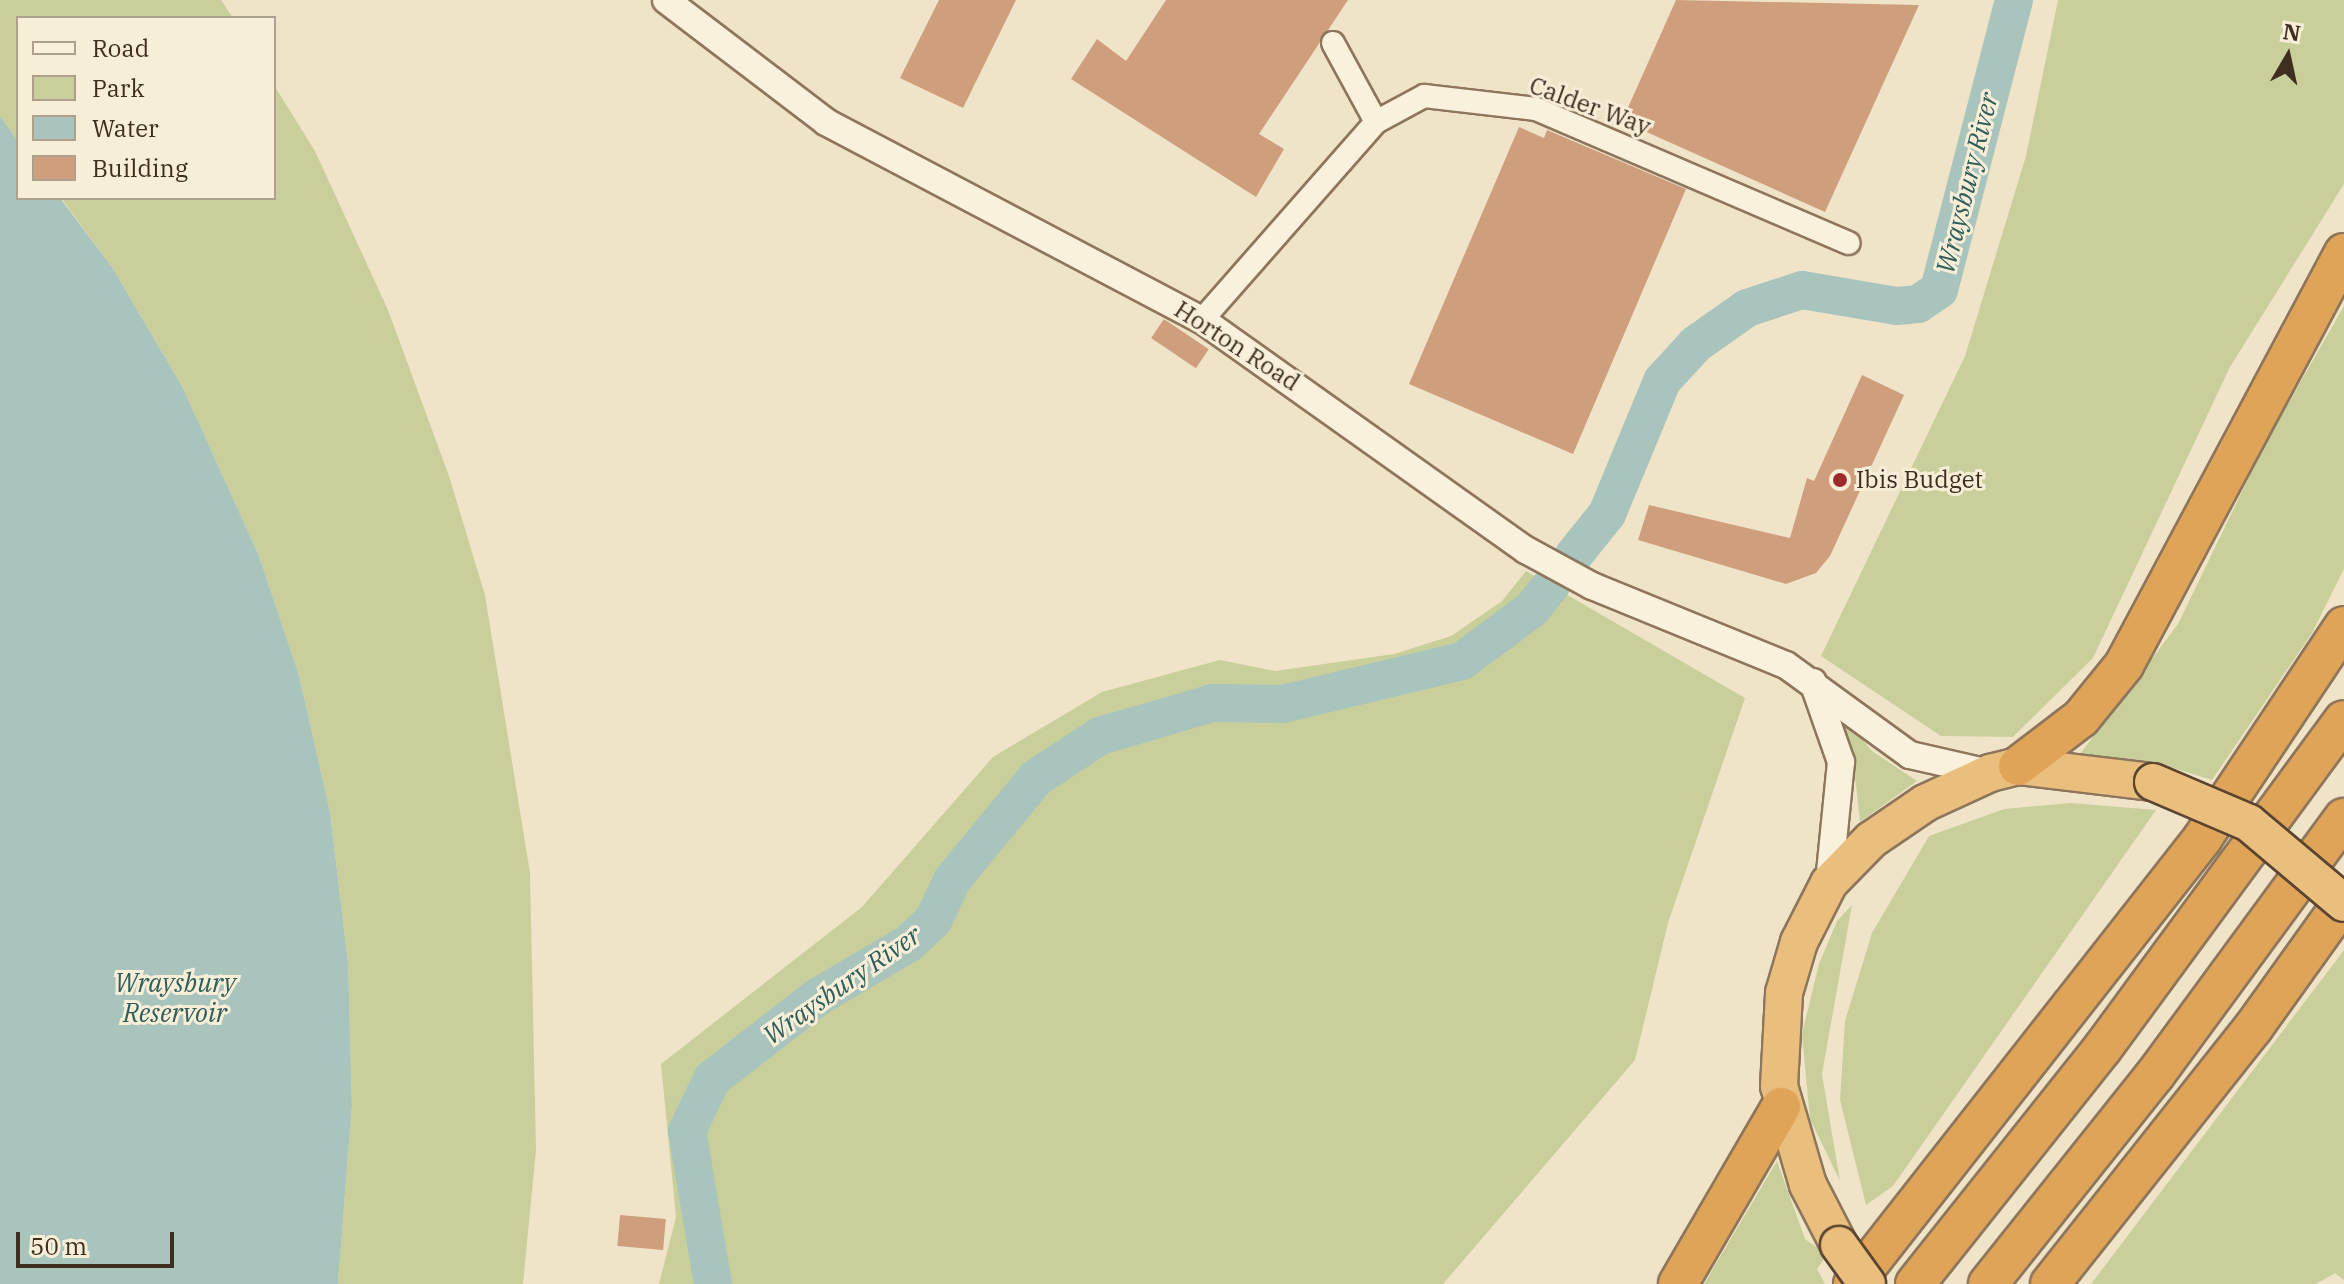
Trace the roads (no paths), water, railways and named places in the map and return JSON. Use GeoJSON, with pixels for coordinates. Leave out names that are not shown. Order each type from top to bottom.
{"type":"FeatureCollection","features":[{"type":"Feature","properties":{"kind":"highway"},"geometry":{"type":"LineString","coordinates":[[1867,1284],[1839,1245],[1808,1185],[1781,1107],[1784,993],[1799,942],[1829,883],[1871,840],[1925,803],[2004,770],[2081,718],[2124,665],[2344,253]]}},
{"type":"Feature","properties":{"kind":"highway"},"geometry":{"type":"LineString","coordinates":[[1853,1284],[2202,839],[2344,626]]}},
{"type":"Feature","properties":{"kind":"highway"},"geometry":{"type":"LineString","coordinates":[[1915,1284],[2102,1049],[2344,720]]}},
{"type":"Feature","properties":{"kind":"highway"},"geometry":{"type":"LineString","coordinates":[[2004,770],[2153,782],[2249,823],[2344,902],[2253,1028],[2050,1284]]}},
{"type":"Feature","properties":{"kind":"highway"},"geometry":{"type":"LineString","coordinates":[[1988,1284],[2155,1075],[2344,818]]}},
{"type":"Feature","properties":{"kind":"highway"},"geometry":{"type":"LineString","coordinates":[[1678,1284],[1781,1107]]}},
{"type":"Feature","properties":{"kind":"street","name":"Horton Road"},"geometry":{"type":"LineString","coordinates":[[666,0],[826,122],[1202,320],[1526,550],[1592,586],[1786,665],[1910,755],[2004,770]]}},
{"type":"Feature","properties":{"kind":"street"},"geometry":{"type":"LineString","coordinates":[[1333,43],[1376,122]]}},
{"type":"Feature","properties":{"kind":"street","name":"Calder Way"},"geometry":{"type":"LineString","coordinates":[[1202,320],[1376,122],[1424,96],[1536,109],[1848,243]]}},
{"type":"Feature","properties":{"kind":"street"},"geometry":{"type":"LineString","coordinates":[[1813,682],[1841,762],[1829,883]]}},
{"type":"Feature","properties":{"kind":"water","name":"Wraysbury Reservoir"},"geometry":{"type":"Polygon","coordinates":[[[0,116],[16,138],[16,200],[62,200],[112,267],[183,388],[259,556],[299,675],[330,812],[348,962],[352,1105],[338,1284],[0,1284],[0,116]]]}},
{"type":"Feature","properties":{"kind":"waterway","name":"Wraysbury River"},"geometry":{"type":"LineString","coordinates":[[1574,555],[1607,514],[1662,381],[1696,344],[1747,308],[1802,290],[1897,306],[1918,304],[1939,290],[2014,0]]}},
{"type":"Feature","properties":{"kind":"waterway","name":"Wraysbury River"},"geometry":{"type":"LineString","coordinates":[[713,1284],[687,1131],[712,1079],[816,998],[909,943],[933,921],[952,880],[1036,778],[1100,736],[1213,703],[1283,704],[1462,661],[1531,610],[1551,585]]}},
{"type":"Feature","properties":{"kind":"place","name":"Ibis Budget"},"geometry":{"type":"Point","coordinates":[1840,480]}}]}
